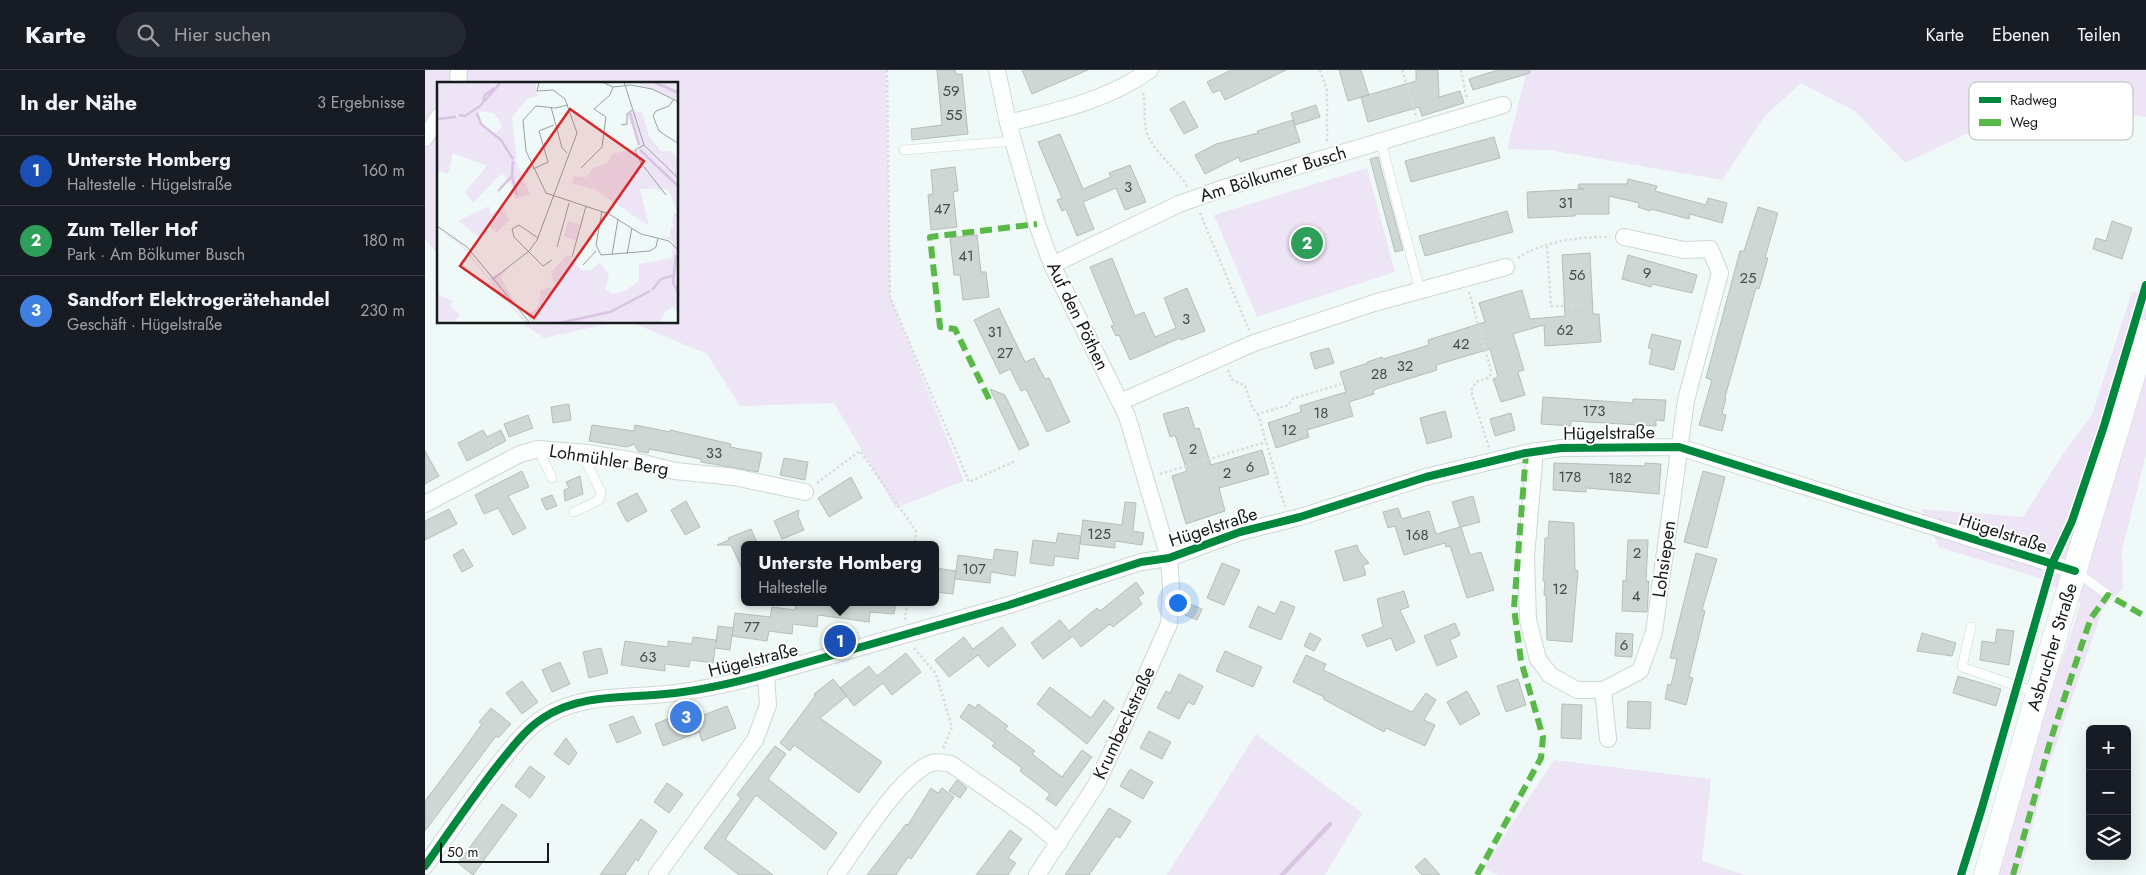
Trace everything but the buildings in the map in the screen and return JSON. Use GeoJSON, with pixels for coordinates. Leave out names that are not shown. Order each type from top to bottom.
{"type":"FeatureCollection","features":[{"type":"Feature","properties":{"kind":"main road","name":"Asbrucher Straße"},"geometry":{"type":"LineString","coordinates":[[1986,875],[2038,693],[2146,332]]}},
{"type":"Feature","properties":{"kind":"street","name":"Auf den Pöthen"},"geometry":{"type":"LineString","coordinates":[[997,70],[1008,123],[1037,224],[1052,265],[1127,416],[1144,479],[1169,558]]}},
{"type":"Feature","properties":{"kind":"street"},"geometry":{"type":"LineString","coordinates":[[1008,123],[1073,108],[1137,80],[1150,70]]}},
{"type":"Feature","properties":{"kind":"street","name":"Am Bölkumer Busch"},"geometry":{"type":"LineString","coordinates":[[1052,265],[1179,204],[1329,157],[1503,106]]}},
{"type":"Feature","properties":{"kind":"street"},"geometry":{"type":"LineString","coordinates":[[425,138],[437,119]]}},
{"type":"Feature","properties":{"kind":"street","name":"Lohsiepen"},"geometry":{"type":"LineString","coordinates":[[1535,452],[1526,558],[1528,620],[1538,659],[1550,675],[1577,690],[1603,690],[1640,671],[1654,632],[1686,400],[1720,273],[1710,249],[1684,250],[1624,237]]}},
{"type":"Feature","properties":{"kind":"street"},"geometry":{"type":"LineString","coordinates":[[1120,402],[1222,356],[1263,340],[1375,303],[1506,267]]}},
{"type":"Feature","properties":{"kind":"street","name":"Hügelstraße"},"geometry":{"type":"LineString","coordinates":[[425,866],[482,786],[528,729],[545,716],[584,701],[667,694],[731,683],[766,674],[1009,605],[1141,562],[1169,558],[1240,532],[1289,520],[1426,477],[1535,452],[1561,448],[1679,447],[2075,571]]}},
{"type":"Feature","properties":{"kind":"street","name":"Lohmühler Berg"},"geometry":{"type":"LineString","coordinates":[[425,504],[520,454],[538,449],[581,452],[675,470],[734,477],[805,492]]}},
{"type":"Feature","properties":{"kind":"street","name":"Krumbeckstraße"},"geometry":{"type":"LineString","coordinates":[[1037,875],[1096,784],[1169,624],[1171,587],[1169,558]]}},
{"type":"Feature","properties":{"kind":"street"},"geometry":{"type":"LineString","coordinates":[[657,875],[755,740],[768,705],[766,674]]}},
{"type":"Feature","properties":{"kind":"street"},"geometry":{"type":"LineString","coordinates":[[1603,690],[1608,739]]}},
{"type":"Feature","properties":{"kind":"street"},"geometry":{"type":"LineString","coordinates":[[836,875],[911,776],[929,764],[938,762],[951,764],[1033,821],[1059,843]]}},
{"type":"Feature","properties":{"kind":"lane"},"geometry":{"type":"LineString","coordinates":[[904,150],[1013,141]]}},
{"type":"Feature","properties":{"kind":"lane"},"geometry":{"type":"LineString","coordinates":[[1381,142],[1420,290]]}},
{"type":"Feature","properties":{"kind":"lane"},"geometry":{"type":"LineString","coordinates":[[538,449],[553,478]]}},
{"type":"Feature","properties":{"kind":"lane"},"geometry":{"type":"LineString","coordinates":[[574,512],[599,500],[601,496],[601,492],[581,452]]}},
{"type":"Feature","properties":{"kind":"lane"},"geometry":{"type":"LineString","coordinates":[[2075,571],[2108,595]]}},
{"type":"Feature","properties":{"kind":"lane"},"geometry":{"type":"LineString","coordinates":[[1971,627],[1962,668],[2038,693]]}},
{"type":"Feature","properties":{"kind":"path"},"geometry":{"type":"LineString","coordinates":[[887,70],[890,298],[969,482],[1015,461]]}},
{"type":"Feature","properties":{"kind":"path"},"geometry":{"type":"LineString","coordinates":[[1320,70],[1327,91],[1326,133],[1329,157]]}},
{"type":"Feature","properties":{"kind":"path"},"geometry":{"type":"LineString","coordinates":[[1402,70],[1421,130]]}},
{"type":"Feature","properties":{"kind":"path"},"geometry":{"type":"LineString","coordinates":[[1461,70],[1466,96],[1473,115]]}},
{"type":"Feature","properties":{"kind":"path"},"geometry":{"type":"LineString","coordinates":[[1506,267],[1528,251],[1547,246],[1587,236],[1624,237]]}},
{"type":"Feature","properties":{"kind":"path"},"geometry":{"type":"LineString","coordinates":[[1547,246],[1551,306],[1582,306]]}},
{"type":"Feature","properties":{"kind":"path"},"geometry":{"type":"LineString","coordinates":[[1465,278],[1491,370],[1490,377],[1476,382],[1471,391],[1493,461]]}},
{"type":"Feature","properties":{"kind":"path"},"geometry":{"type":"LineString","coordinates":[[1222,356],[1231,379],[1245,386],[1253,409],[1258,414],[1289,520]]}},
{"type":"Feature","properties":{"kind":"path"},"geometry":{"type":"LineString","coordinates":[[1258,414],[1289,405],[1292,399],[1341,384]]}},
{"type":"Feature","properties":{"kind":"path"},"geometry":{"type":"LineString","coordinates":[[1144,479],[1266,442]]}},
{"type":"Feature","properties":{"kind":"path"},"geometry":{"type":"LineString","coordinates":[[805,492],[860,451],[916,531],[915,541]]}},
{"type":"Feature","properties":{"kind":"path"},"geometry":{"type":"LineString","coordinates":[[907,606],[903,635],[936,674],[951,727],[938,762]]}},
{"type":"Feature","properties":{"kind":"shaded area"},"geometry":{"type":"Polygon","coordinates":[[[425,70],[886,70],[890,297],[964,481],[896,508],[834,403],[740,406],[707,354],[635,324],[679,324],[679,82],[437,82],[437,253],[425,240],[425,70]]]}},
{"type":"Feature","properties":{"kind":"shaded area"},"geometry":{"type":"Polygon","coordinates":[[[1527,70],[2146,70],[2146,117],[2133,115],[2133,82],[1969,82],[1969,133],[1905,163],[1855,111],[1801,83],[1764,117],[1722,180],[1549,150],[1507,149],[1527,70]]]}},
{"type":"Feature","properties":{"kind":"shaded area"},"geometry":{"type":"Polygon","coordinates":[[[1367,168],[1395,272],[1257,317],[1214,215],[1367,168]]]}},
{"type":"Feature","properties":{"kind":"shaded area"},"geometry":{"type":"Polygon","coordinates":[[[2146,290],[2146,455],[2122,551],[2123,588],[2103,608],[2047,771],[2020,875],[1995,875],[2029,757],[2081,603],[2039,578],[1939,547],[1921,509],[2023,517],[2063,454],[2092,415],[2132,292],[2146,290]]]}},
{"type":"Feature","properties":{"kind":"shaded area"},"geometry":{"type":"Polygon","coordinates":[[[523,324],[607,324],[544,338],[523,324]]]}},
{"type":"Feature","properties":{"kind":"shaded area"},"geometry":{"type":"Polygon","coordinates":[[[1256,734],[1362,813],[1325,875],[1167,875],[1256,734]]]}},
{"type":"Feature","properties":{"kind":"shaded area"},"geometry":{"type":"Polygon","coordinates":[[[1554,760],[1711,779],[1702,861],[1745,875],[1498,875],[1483,868],[1554,760]]]}},
{"type":"Feature","properties":{"kind":"waterway","name":"Lohsiepen"},"geometry":{"type":"LineString","coordinates":[[1282,875],[1330,824]]}},
{"type":"Feature","properties":{"kind":"marked path"},"geometry":{"type":"LineString","coordinates":[[989,399],[955,329],[940,327],[930,237],[1037,224]]}},
{"type":"Feature","properties":{"kind":"marked path"},"geometry":{"type":"LineString","coordinates":[[1477,875],[1541,758],[1543,737],[1521,661],[1514,608],[1526,453]]}},
{"type":"Feature","properties":{"kind":"marked path"},"geometry":{"type":"LineString","coordinates":[[2013,875],[2050,742],[2091,618],[2108,595],[2146,617]]}},
{"type":"Feature","properties":{"kind":"cycle path"},"geometry":{"type":"LineString","coordinates":[[1961,875],[2052,564],[2072,521],[2104,426],[2146,285]]}},
{"type":"Feature","properties":{"kind":"cycle path"},"geometry":{"type":"LineString","coordinates":[[425,866],[481,787],[520,738],[531,727],[557,710],[602,698],[690,691],[754,677],[1009,605],[1141,562],[1169,558],[1240,532],[1300,517],[1426,477],[1526,453],[1561,448],[1679,447],[2075,571]]}},
{"type":"Feature","properties":{"kind":"place","name":"Zum Teller Hof"},"geometry":{"type":"Point","coordinates":[1307,243]}},
{"type":"Feature","properties":{"kind":"place","name":"Unterste Homberg"},"geometry":{"type":"Point","coordinates":[840,641]}},
{"type":"Feature","properties":{"kind":"place","name":"Sandfort Elektrogerätehandel"},"geometry":{"type":"Point","coordinates":[686,717]}}]}
